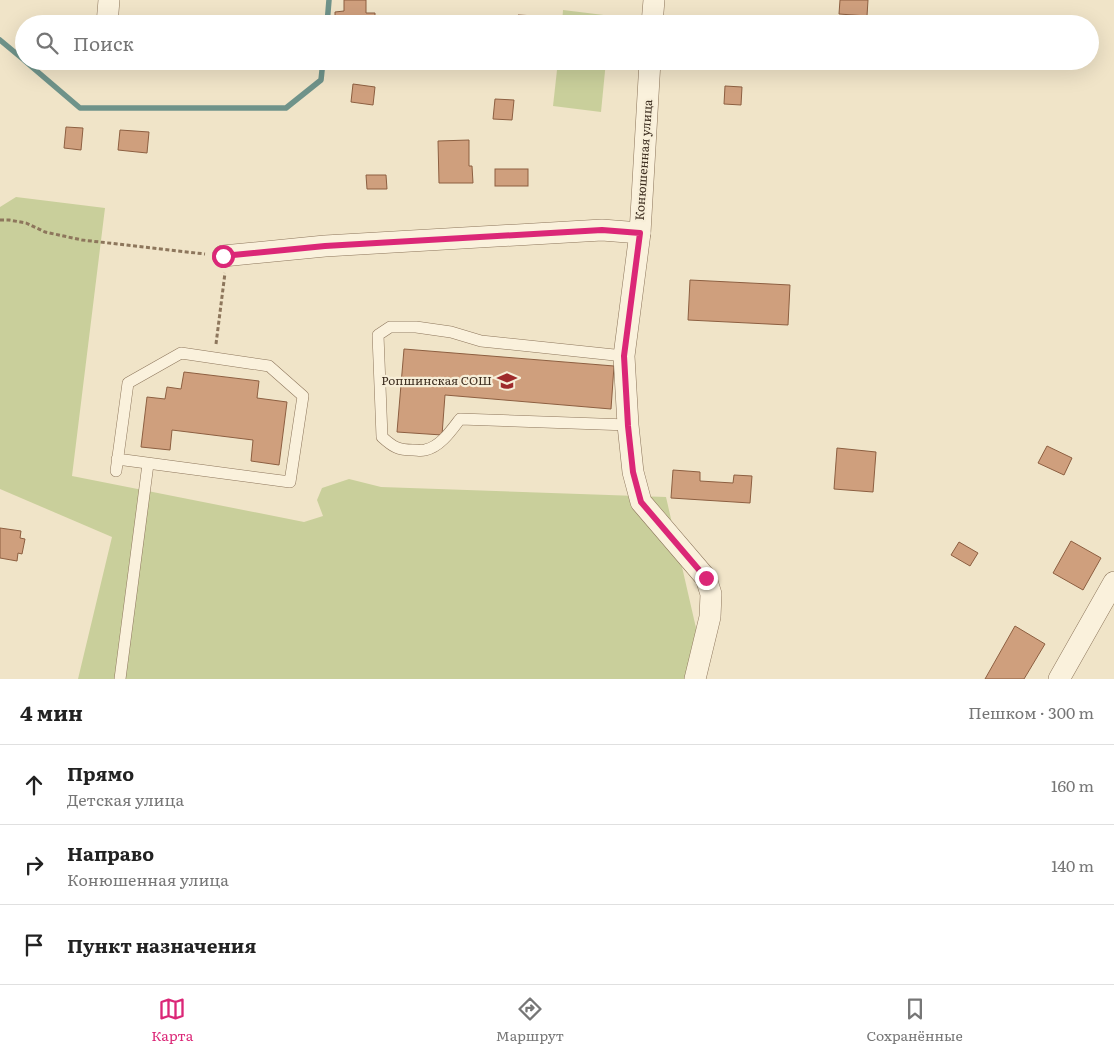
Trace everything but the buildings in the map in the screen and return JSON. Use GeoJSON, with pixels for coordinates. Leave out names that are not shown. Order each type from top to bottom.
{"type":"FeatureCollection","features":[{"type":"Feature","properties":{"kind":"street"},"geometry":{"type":"LineString","coordinates":[[108,15],[109,0]]}},
{"type":"Feature","properties":{"kind":"street"},"geometry":{"type":"LineString","coordinates":[[653,15],[654,0]]}},
{"type":"Feature","properties":{"kind":"street","name":"Конюшенная улица"},"geometry":{"type":"LineString","coordinates":[[649,70],[640,233],[624,356],[628,426],[633,472],[641,502],[706,578],[711,594],[710,617],[695,679]]}},
{"type":"Feature","properties":{"kind":"street"},"geometry":{"type":"LineString","coordinates":[[225,256],[325,246],[602,230],[640,233]]}},
{"type":"Feature","properties":{"kind":"street"},"geometry":{"type":"LineString","coordinates":[[1058,679],[1114,582]]}},
{"type":"Feature","properties":{"kind":"lane"},"geometry":{"type":"LineString","coordinates":[[624,356],[481,341],[451,332],[416,327],[390,327],[378,335],[382,437],[393,447],[408,450],[426,450],[438,444],[460,419],[628,426]]}},
{"type":"Feature","properties":{"kind":"lane"},"geometry":{"type":"LineString","coordinates":[[116,471],[117,459],[128,382],[182,353],[269,366],[303,396],[290,482],[117,459]]}},
{"type":"Feature","properties":{"kind":"lane"},"geometry":{"type":"LineString","coordinates":[[120,679],[148,464]]}},
{"type":"Feature","properties":{"kind":"path"},"geometry":{"type":"LineString","coordinates":[[0,220],[26,223],[46,232],[82,240],[225,256],[214,358]]}},
{"type":"Feature","properties":{"kind":"green space"},"geometry":{"type":"Polygon","coordinates":[[[563,10],[604,15],[563,15],[563,10]]]}},
{"type":"Feature","properties":{"kind":"green space"},"geometry":{"type":"Polygon","coordinates":[[[557,70],[605,70],[601,112],[553,106],[557,70]]]}},
{"type":"Feature","properties":{"kind":"green space"},"geometry":{"type":"Polygon","coordinates":[[[16,197],[105,208],[72,476],[304,522],[323,516],[317,500],[322,488],[349,479],[381,487],[666,497],[699,641],[692,679],[78,679],[112,537],[0,489],[0,207],[16,197]]]}},
{"type":"Feature","properties":{"kind":"waterway"},"geometry":{"type":"LineString","coordinates":[[328,15],[329,0]]}},
{"type":"Feature","properties":{"kind":"waterway"},"geometry":{"type":"LineString","coordinates":[[0,40],[15,52]]}},
{"type":"Feature","properties":{"kind":"waterway"},"geometry":{"type":"LineString","coordinates":[[36,70],[80,108],[286,108],[321,80],[322,70]]}},
{"type":"Feature","properties":{"kind":"place","name":"Ропшинская СОШ"},"geometry":{"type":"Point","coordinates":[507,381]}},
{"type":"Feature","properties":{"kind":"route"},"geometry":{"type":"LineString","coordinates":[[223,256],[325,246],[602,230],[640,233],[624,356],[633,472],[641,502],[706,578]]}}]}
